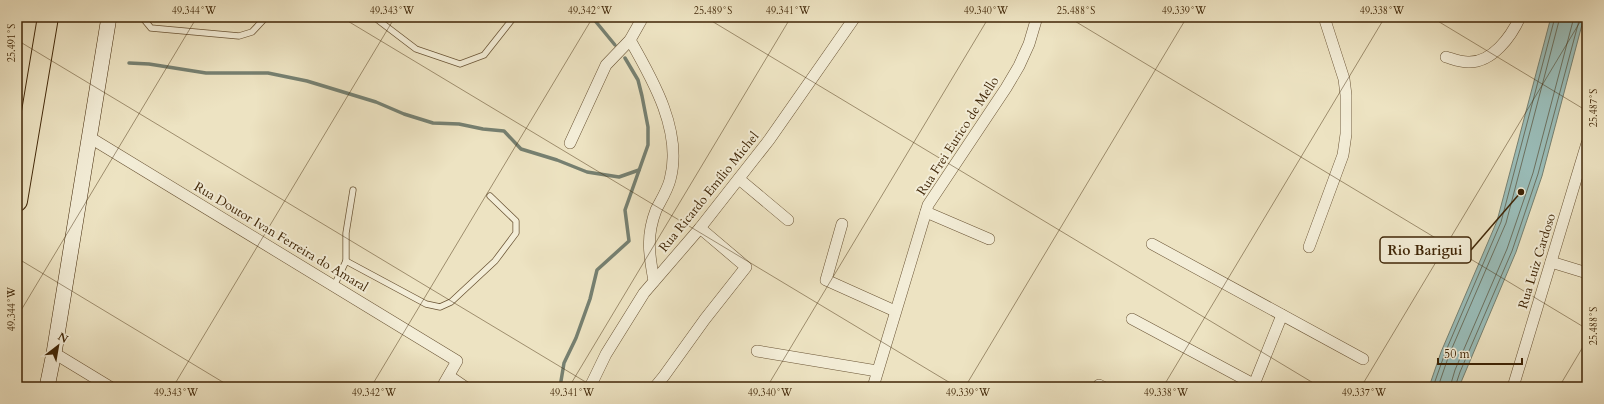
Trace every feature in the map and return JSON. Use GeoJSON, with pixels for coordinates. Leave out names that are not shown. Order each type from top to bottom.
{"type":"FeatureCollection","features":[{"type":"Feature","properties":{"kind":"highway"},"geometry":{"type":"LineString","coordinates":[[17,201],[48,17]]}},
{"type":"Feature","properties":{"kind":"main road"},"geometry":{"type":"LineString","coordinates":[[47,387],[110,17]]}},
{"type":"Feature","properties":{"kind":"street"},"geometry":{"type":"LineString","coordinates":[[570,143],[606,65],[630,40],[643,17]]}},
{"type":"Feature","properties":{"kind":"street","name":"Rua Ricardo Emílio Michel"},"geometry":{"type":"LineString","coordinates":[[590,387],[621,329],[637,303],[739,179],[789,112],[855,17]]}},
{"type":"Feature","properties":{"kind":"street","name":"Rua Frei Eurico de Mello"},"geometry":{"type":"LineString","coordinates":[[873,387],[926,212],[933,198],[1019,66],[1029,44],[1037,17]]}},
{"type":"Feature","properties":{"kind":"street"},"geometry":{"type":"LineString","coordinates":[[1309,247],[1343,155],[1346,134],[1346,95],[1344,79],[1324,17]]}},
{"type":"Feature","properties":{"kind":"street"},"geometry":{"type":"LineString","coordinates":[[1446,57],[1458,61],[1469,62],[1488,57],[1497,50],[1510,35],[1520,17]]}},
{"type":"Feature","properties":{"kind":"street"},"geometry":{"type":"LineString","coordinates":[[630,40],[658,92],[669,123],[672,139],[673,156],[670,179],[652,220],[648,241],[654,281]]}},
{"type":"Feature","properties":{"kind":"street","name":"Rua Doutor Ivan Ferreira do Amaral"},"geometry":{"type":"LineString","coordinates":[[89,137],[457,361],[449,376]]}},
{"type":"Feature","properties":{"kind":"street","name":"Rua Luiz Cardoso"},"geometry":{"type":"LineString","coordinates":[[1513,387],[1587,143]]}},
{"type":"Feature","properties":{"kind":"street"},"geometry":{"type":"LineString","coordinates":[[739,179],[788,220]]}},
{"type":"Feature","properties":{"kind":"street"},"geometry":{"type":"LineString","coordinates":[[926,212],[989,240]]}},
{"type":"Feature","properties":{"kind":"street"},"geometry":{"type":"LineString","coordinates":[[842,224],[826,280],[895,311]]}},
{"type":"Feature","properties":{"kind":"street"},"geometry":{"type":"LineString","coordinates":[[655,387],[714,307],[746,267],[700,228]]}},
{"type":"Feature","properties":{"kind":"street"},"geometry":{"type":"LineString","coordinates":[[1152,244],[1363,359]]}},
{"type":"Feature","properties":{"kind":"street"},"geometry":{"type":"LineString","coordinates":[[1551,262],[1587,273]]}},
{"type":"Feature","properties":{"kind":"street"},"geometry":{"type":"LineString","coordinates":[[1132,318],[1256,386],[1282,315]]}},
{"type":"Feature","properties":{"kind":"street"},"geometry":{"type":"LineString","coordinates":[[757,350],[877,371]]}},
{"type":"Feature","properties":{"kind":"street"},"geometry":{"type":"LineString","coordinates":[[54,353],[110,387]]}},
{"type":"Feature","properties":{"kind":"street"},"geometry":{"type":"LineString","coordinates":[[442,387],[449,376],[465,387]]}},
{"type":"Feature","properties":{"kind":"lane"},"geometry":{"type":"LineString","coordinates":[[142,17],[151,28],[239,36],[252,32],[266,17]]}},
{"type":"Feature","properties":{"kind":"lane"},"geometry":{"type":"LineString","coordinates":[[374,17],[382,19],[416,49],[460,64],[484,55],[514,17]]}},
{"type":"Feature","properties":{"kind":"lane"},"geometry":{"type":"LineString","coordinates":[[334,286],[346,261],[346,233],[353,190]]}},
{"type":"Feature","properties":{"kind":"lane"},"geometry":{"type":"LineString","coordinates":[[346,261],[426,304],[440,307],[451,302],[495,261],[516,233],[516,221],[490,196]]}},
{"type":"Feature","properties":{"kind":"water"},"geometry":{"type":"Polygon","coordinates":[[[1551,17],[1584,17],[1542,176],[1516,252],[1459,387],[1429,387],[1441,352],[1497,221],[1551,17]]]}},
{"type":"Feature","properties":{"kind":"waterway"},"geometry":{"type":"LineString","coordinates":[[592,17],[615,45]]}},
{"type":"Feature","properties":{"kind":"waterway"},"geometry":{"type":"LineString","coordinates":[[560,387],[564,363],[576,338],[590,299],[597,270],[629,241],[625,210],[648,145],[648,127],[638,80],[625,58]]}},
{"type":"Feature","properties":{"kind":"waterway"},"geometry":{"type":"LineString","coordinates":[[129,63],[149,64],[206,73],[268,73],[307,81],[376,102],[404,114],[433,123],[459,124],[483,129],[504,131],[521,149],[557,160],[587,172],[619,177],[639,170]]}},
{"type":"Feature","properties":{"kind":"place","name":"Rio Barigui"},"geometry":{"type":"Point","coordinates":[1521,192]}}]}
